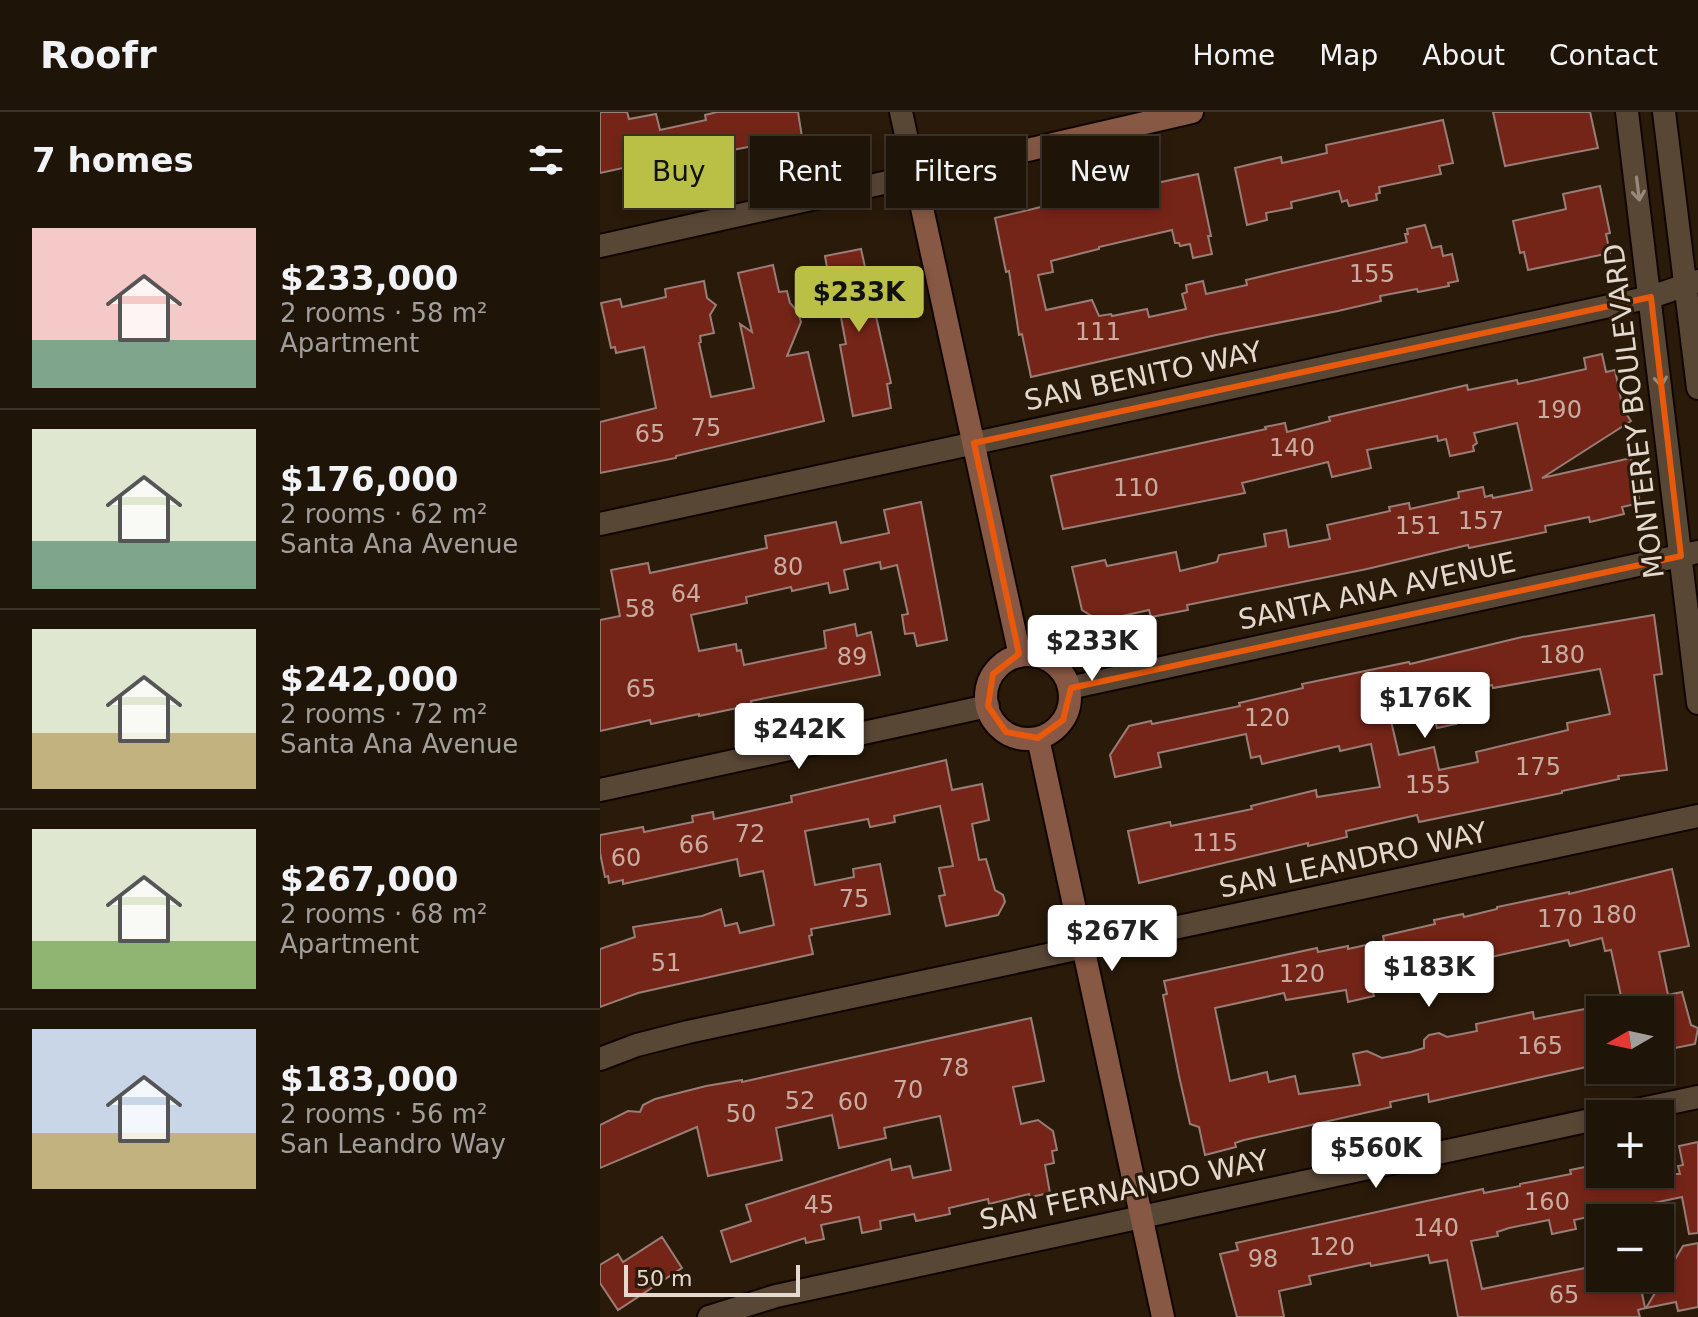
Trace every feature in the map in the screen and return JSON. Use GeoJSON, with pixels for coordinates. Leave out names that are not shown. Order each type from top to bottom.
{"type":"FeatureCollection","features":[{"type":"Feature","properties":{"kind":"main road"},"geometry":{"type":"LineString","coordinates":[[1026,150],[1192,112]]}},
{"type":"Feature","properties":{"kind":"main road"},"geometry":{"type":"LineString","coordinates":[[922,208],[1020,656]]}},
{"type":"Feature","properties":{"kind":"main road"},"geometry":{"type":"LineString","coordinates":[[1020,656],[1036,656],[1051,662],[1063,673],[1069,688],[1069,705],[1063,720],[1052,731],[1038,738],[1021,738],[1006,732],[994,721],[988,706],[987,690],[993,674],[1004,662],[1020,656]]}},
{"type":"Feature","properties":{"kind":"main road"},"geometry":{"type":"LineString","coordinates":[[1038,738],[1163,1317]]}},
{"type":"Feature","properties":{"kind":"street"},"geometry":{"type":"LineString","coordinates":[[901,112],[906,136]]}},
{"type":"Feature","properties":{"kind":"street","name":"MONTEREY BOULEVARD"},"geometry":{"type":"LineString","coordinates":[[1627,112],[1690,554],[1698,703]]}},
{"type":"Feature","properties":{"kind":"street"},"geometry":{"type":"LineString","coordinates":[[1664,112],[1692,283],[1698,388]]}},
{"type":"Feature","properties":{"kind":"street"},"geometry":{"type":"LineString","coordinates":[[600,246],[886,182]]}},
{"type":"Feature","properties":{"kind":"street","name":"SAN BENITO WAY"},"geometry":{"type":"LineString","coordinates":[[600,524],[1651,297],[1692,283]]}},
{"type":"Feature","properties":{"kind":"street","name":"SANTA ANA AVENUE"},"geometry":{"type":"LineString","coordinates":[[1069,688],[1690,554]]}},
{"type":"Feature","properties":{"kind":"street"},"geometry":{"type":"LineString","coordinates":[[600,790],[988,706]]}},
{"type":"Feature","properties":{"kind":"street","name":"SAN LEANDRO WAY"},"geometry":{"type":"LineString","coordinates":[[600,1059],[637,1045],[688,1032],[1698,816]]}},
{"type":"Feature","properties":{"kind":"street"},"geometry":{"type":"LineString","coordinates":[[1674,1102],[1698,1097]]}},
{"type":"Feature","properties":{"kind":"street","name":"SAN FERNANDO WAY"},"geometry":{"type":"LineString","coordinates":[[709,1317],[776,1296],[1586,1121]]}},
{"type":"Feature","properties":{"kind":"highlighted area"},"geometry":{"type":"Polygon","coordinates":[[[1651,297],[1681,556],[1071,688],[1063,720],[1038,738],[1006,732],[988,706],[993,674],[1019,654],[974,443],[1651,297]]]}},
{"type":"Feature","properties":{"kind":"building"},"geometry":{"type":"Polygon","coordinates":[[[600,112],[627,112],[629,119],[656,114],[660,130],[706,120],[705,115],[717,112],[798,112],[802,136],[750,136],[750,147],[734,150],[734,136],[624,136],[624,168],[600,173],[600,112]]]}},
{"type":"Feature","properties":{"kind":"building"},"geometry":{"type":"Polygon","coordinates":[[[1493,112],[1590,112],[1598,148],[1505,166],[1493,112]]]}},
{"type":"Feature","properties":{"kind":"building"},"geometry":{"type":"Polygon","coordinates":[[[1443,120],[1453,163],[1439,166],[1441,174],[1379,187],[1377,200],[1349,206],[1347,200],[1342,202],[1339,191],[1291,202],[1292,208],[1266,213],[1267,220],[1247,225],[1235,168],[1281,157],[1282,163],[1327,153],[1326,145],[1443,120]]]}},
{"type":"Feature","properties":{"kind":"building"},"geometry":{"type":"Polygon","coordinates":[[[1198,174],[1212,254],[1193,258],[1190,244],[1180,246],[1175,243],[1172,230],[1051,261],[1053,272],[1038,275],[1046,310],[1092,300],[1099,316],[1147,309],[1149,317],[1186,309],[1182,294],[1187,292],[1186,285],[1203,281],[1206,294],[1247,285],[1246,280],[1407,242],[1407,229],[1425,225],[1432,248],[1441,246],[1443,256],[1452,254],[1458,281],[1448,283],[1449,286],[1418,292],[1417,289],[1380,296],[1381,301],[1338,311],[1031,377],[1022,334],[1019,335],[1009,271],[1006,272],[995,218],[1042,207],[1159,208],[1159,182],[1198,174]]]}},
{"type":"Feature","properties":{"kind":"building"},"geometry":{"type":"Polygon","coordinates":[[[1600,186],[1610,233],[1606,234],[1610,253],[1528,270],[1524,252],[1520,253],[1513,221],[1566,209],[1563,194],[1600,186]]]}},
{"type":"Feature","properties":{"kind":"building"},"geometry":{"type":"Polygon","coordinates":[[[861,249],[891,383],[887,384],[891,408],[853,416],[840,345],[846,344],[839,307],[834,308],[825,256],[861,249]]]}},
{"type":"Feature","properties":{"kind":"building"},"geometry":{"type":"Polygon","coordinates":[[[773,265],[779,292],[787,291],[801,322],[787,356],[808,352],[824,421],[676,458],[600,473],[600,422],[656,408],[644,347],[616,353],[615,347],[611,348],[601,303],[620,299],[622,307],[666,297],[665,289],[704,281],[707,298],[716,305],[710,315],[714,333],[700,336],[699,343],[711,397],[754,388],[740,324],[752,332],[738,273],[773,265]]]}},
{"type":"Feature","properties":{"kind":"building"},"geometry":{"type":"Polygon","coordinates":[[[1602,354],[1606,372],[1615,370],[1623,409],[1631,421],[1542,478],[1631,458],[1632,464],[1637,462],[1641,480],[1635,481],[1640,503],[1622,507],[1624,514],[1590,522],[1589,517],[1545,526],[1546,532],[1469,548],[1468,545],[1187,605],[1188,610],[1151,617],[1149,610],[1100,621],[1082,610],[1072,567],[1105,560],[1107,566],[1176,552],[1180,571],[1217,562],[1219,555],[1266,546],[1264,534],[1286,530],[1289,547],[1330,539],[1327,525],[1390,511],[1389,507],[1409,503],[1410,509],[1459,498],[1458,492],[1483,487],[1485,497],[1492,495],[1493,498],[1532,490],[1517,423],[1474,433],[1477,443],[1473,446],[1474,451],[1450,456],[1446,439],[1438,441],[1437,436],[1367,450],[1371,468],[1332,477],[1328,462],[1242,483],[1245,493],[1063,529],[1051,476],[1285,423],[1287,432],[1330,421],[1329,417],[1467,385],[1468,390],[1517,380],[1518,384],[1586,369],[1584,358],[1602,354]]]}},
{"type":"Feature","properties":{"kind":"building"},"geometry":{"type":"Polygon","coordinates":[[[921,502],[947,640],[917,646],[914,633],[905,634],[902,615],[908,614],[897,565],[881,569],[880,562],[844,570],[848,589],[830,593],[828,583],[792,591],[791,587],[746,597],[747,603],[691,615],[699,651],[736,644],[737,651],[741,650],[744,665],[826,648],[824,631],[855,624],[857,636],[871,632],[880,675],[751,701],[752,705],[699,716],[651,724],[650,720],[600,731],[600,620],[620,616],[611,570],[648,563],[650,573],[767,548],[765,536],[836,522],[841,543],[889,533],[884,510],[921,502]]]}},
{"type":"Feature","properties":{"kind":"building"},"geometry":{"type":"Polygon","coordinates":[[[1654,615],[1662,674],[1654,675],[1667,770],[1618,776],[1619,779],[1562,793],[1419,822],[1417,815],[1346,831],[1347,837],[1308,846],[1308,843],[1139,883],[1128,831],[1170,822],[1171,826],[1252,809],[1251,806],[1316,790],[1317,797],[1380,787],[1371,744],[1340,751],[1339,746],[1262,764],[1260,756],[1251,758],[1246,734],[1158,753],[1161,767],[1115,777],[1110,755],[1129,726],[1240,706],[1239,703],[1303,688],[1302,684],[1410,664],[1522,637],[1654,615]],[[1600,669],[1493,688],[1492,685],[1449,695],[1456,724],[1437,728],[1430,699],[1388,708],[1399,755],[1434,747],[1439,770],[1478,762],[1476,752],[1568,730],[1567,723],[1610,714],[1600,669]]]}},
{"type":"Feature","properties":{"kind":"building"},"geometry":{"type":"Polygon","coordinates":[[[946,760],[952,790],[982,784],[989,820],[972,824],[979,860],[986,859],[995,890],[1003,895],[1005,902],[998,915],[946,926],[939,896],[945,895],[939,868],[953,866],[940,806],[894,816],[895,822],[870,827],[868,819],[805,831],[815,885],[854,877],[853,869],[880,864],[890,914],[811,929],[812,935],[809,936],[813,954],[638,993],[600,1007],[600,949],[635,937],[633,927],[702,916],[721,909],[725,926],[737,923],[740,933],[774,925],[763,871],[740,876],[737,859],[623,884],[623,880],[609,883],[600,853],[600,835],[643,827],[644,832],[693,822],[692,816],[713,812],[714,819],[792,802],[791,796],[946,760]]]}},
{"type":"Feature","properties":{"kind":"building"},"geometry":{"type":"Polygon","coordinates":[[[1672,869],[1689,946],[1659,952],[1668,995],[1682,992],[1691,1025],[1698,1028],[1695,1044],[1674,1048],[1674,996],[1621,996],[1611,950],[1605,951],[1602,938],[1570,946],[1568,940],[1482,959],[1483,964],[1464,969],[1463,962],[1414,973],[1416,983],[1373,992],[1374,996],[1348,1002],[1346,990],[1286,1000],[1284,993],[1215,1008],[1230,1081],[1267,1072],[1269,1082],[1295,1076],[1299,1094],[1360,1085],[1353,1054],[1367,1051],[1382,1058],[1411,1052],[1424,1048],[1424,1040],[1429,1035],[1439,1033],[1447,1037],[1477,1031],[1476,1024],[1533,1012],[1534,1019],[1586,1009],[1586,1067],[1429,1102],[1428,1094],[1390,1102],[1391,1107],[1244,1140],[1235,1143],[1236,1147],[1205,1155],[1199,1127],[1190,1124],[1163,995],[1167,994],[1164,981],[1317,948],[1318,952],[1348,946],[1348,949],[1384,941],[1383,936],[1435,924],[1434,920],[1463,914],[1464,917],[1497,907],[1569,894],[1672,869]]]}},
{"type":"Feature","properties":{"kind":"building"},"geometry":{"type":"Polygon","coordinates":[[[1031,1018],[1044,1081],[1013,1087],[1021,1124],[1038,1120],[1053,1131],[1057,1150],[1052,1151],[1054,1163],[1045,1165],[1050,1193],[1030,1197],[1029,1194],[989,1204],[988,1199],[949,1208],[950,1214],[916,1221],[914,1214],[880,1221],[881,1229],[862,1233],[859,1217],[821,1225],[824,1239],[806,1243],[805,1238],[731,1262],[721,1231],[751,1221],[746,1205],[890,1159],[892,1170],[910,1166],[913,1178],[951,1170],[940,1116],[884,1128],[886,1138],[839,1148],[832,1115],[776,1128],[782,1160],[708,1176],[697,1127],[600,1168],[600,1125],[628,1111],[640,1112],[643,1105],[655,1099],[1031,1018]]]}},
{"type":"Feature","properties":{"kind":"building"},"geometry":{"type":"Polygon","coordinates":[[[1698,1142],[1698,1233],[1689,1234],[1682,1197],[1649,1204],[1586,1204],[1586,1217],[1574,1220],[1576,1229],[1552,1234],[1549,1220],[1509,1228],[1497,1232],[1498,1236],[1471,1241],[1482,1289],[1586,1268],[1586,1292],[1642,1292],[1645,1308],[1638,1310],[1640,1317],[1458,1317],[1447,1260],[1430,1263],[1428,1255],[1309,1276],[1311,1284],[1279,1291],[1284,1317],[1237,1317],[1220,1254],[1238,1250],[1236,1243],[1483,1189],[1484,1193],[1520,1186],[1571,1174],[1570,1170],[1586,1167],[1586,1188],[1674,1188],[1674,1174],[1680,1174],[1678,1166],[1683,1165],[1679,1146],[1698,1142]]]}},
{"type":"Feature","properties":{"kind":"building"},"geometry":{"type":"Polygon","coordinates":[[[662,1237],[682,1268],[618,1310],[600,1283],[600,1265],[618,1254],[623,1262],[662,1237]]]}},
{"type":"Feature","properties":{"kind":"building"},"geometry":{"type":"Polygon","coordinates":[[[1698,1243],[1698,1307],[1678,1311],[1676,1302],[1646,1308],[1656,1292],[1674,1292],[1674,1261],[1683,1246],[1698,1243]]]}}]}
